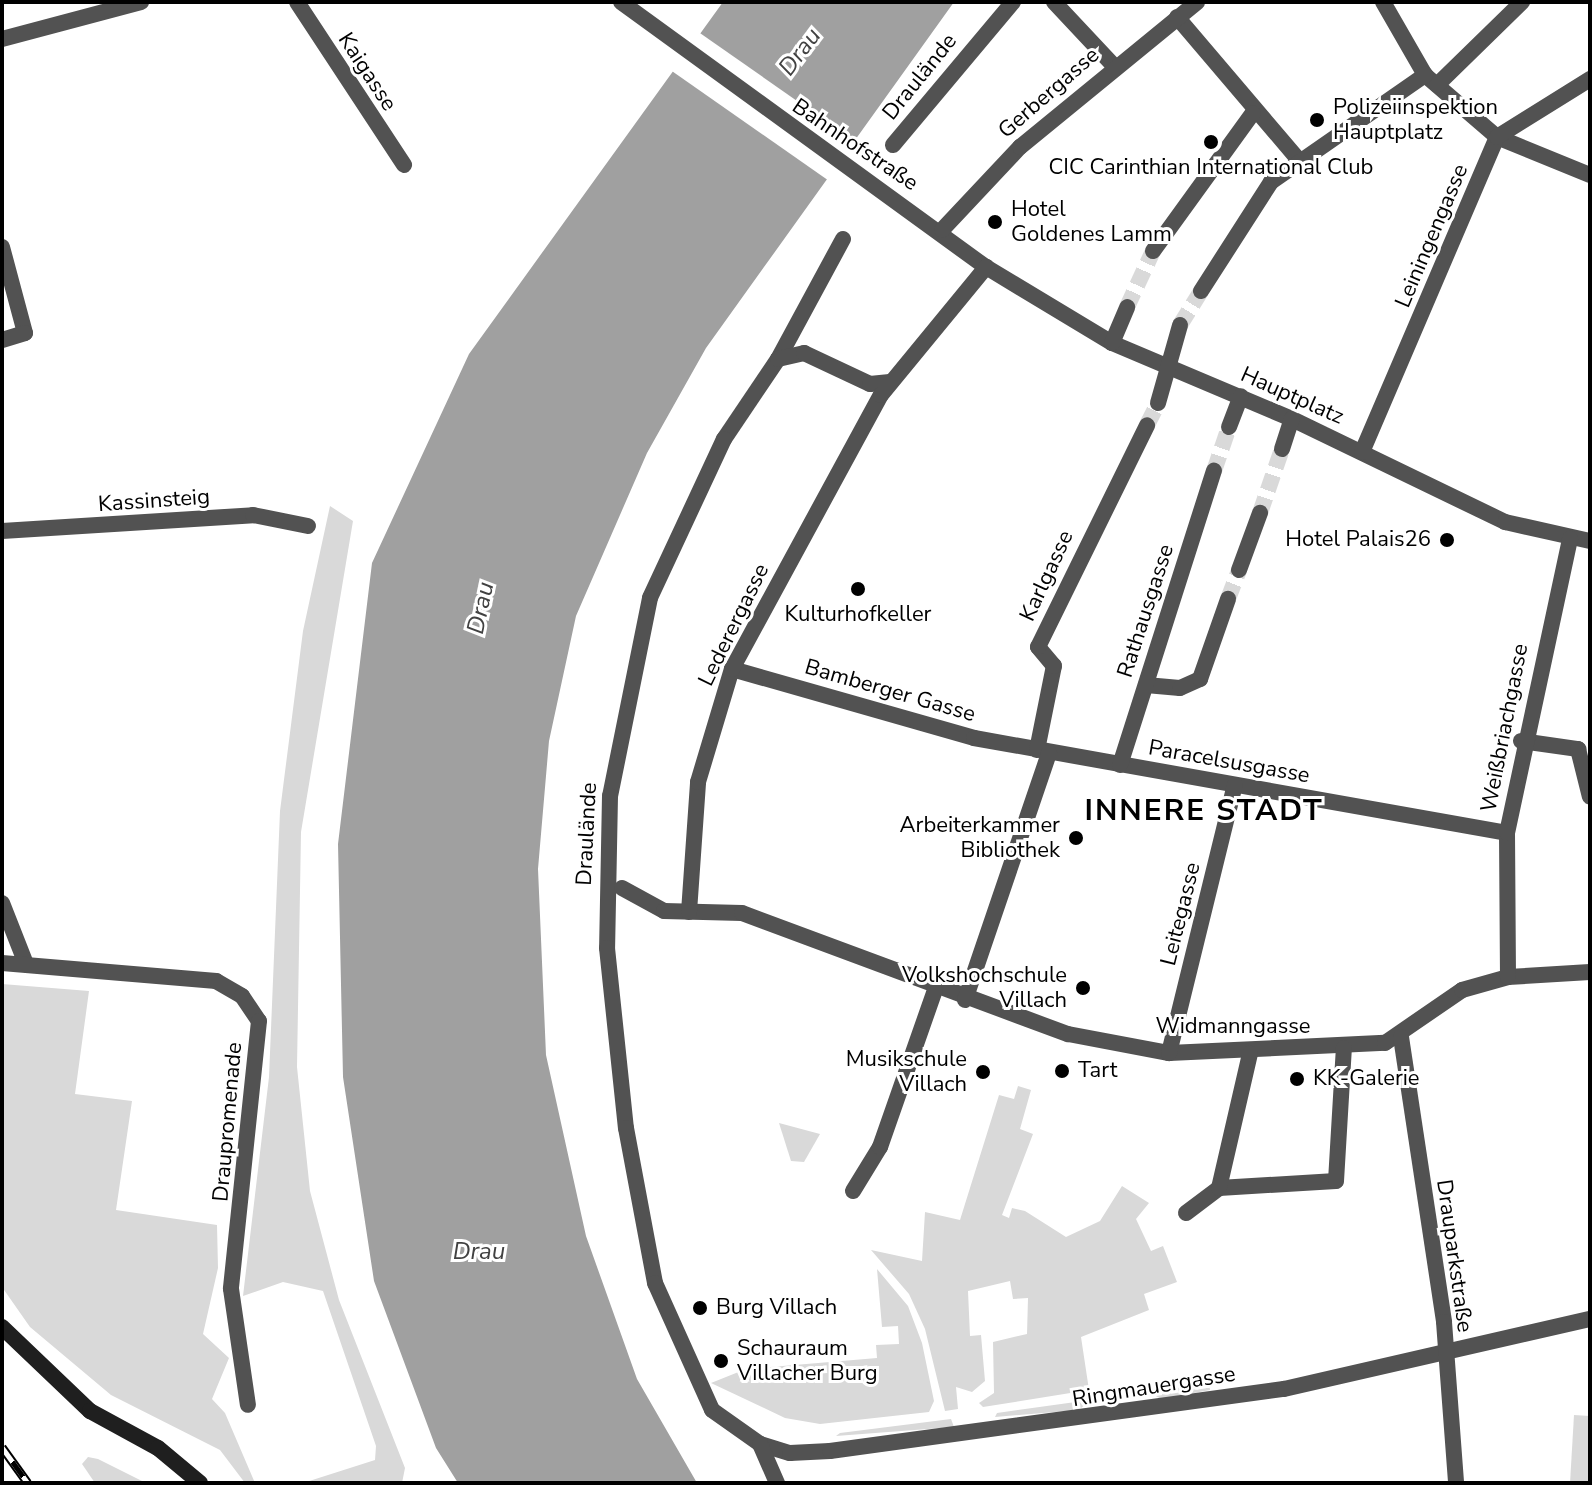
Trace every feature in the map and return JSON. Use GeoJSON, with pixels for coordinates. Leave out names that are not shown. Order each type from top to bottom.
{"type":"FeatureCollection","features":[{"type":"Feature","properties":{"kind":"street"},"geometry":{"type":"LineString","coordinates":[[2,39],[141,2]]}},
{"type":"Feature","properties":{"kind":"street","name":"Kaigasse"},"geometry":{"type":"LineString","coordinates":[[297,2],[404,165]]}},
{"type":"Feature","properties":{"kind":"street","name":"Bahnhofstraße"},"geometry":{"type":"LineString","coordinates":[[621,2],[661,36],[865,180],[942,230],[986,267]]}},
{"type":"Feature","properties":{"kind":"street","name":"Draulände"},"geometry":{"type":"LineString","coordinates":[[893,145],[1013,2]]}},
{"type":"Feature","properties":{"kind":"street"},"geometry":{"type":"LineString","coordinates":[[1054,2],[1114,66]]}},
{"type":"Feature","properties":{"kind":"street","name":"Gerbergasse"},"geometry":{"type":"LineString","coordinates":[[942,230],[976,187],[1114,66],[1197,2]]}},
{"type":"Feature","properties":{"kind":"street"},"geometry":{"type":"LineString","coordinates":[[1383,2],[1431,80],[1497,137],[1590,175]]}},
{"type":"Feature","properties":{"kind":"street"},"geometry":{"type":"LineString","coordinates":[[1201,291],[1271,182],[1431,80],[1522,2]]}},
{"type":"Feature","properties":{"kind":"street"},"geometry":{"type":"LineString","coordinates":[[1177,17],[1253,113],[1302,164]]}},
{"type":"Feature","properties":{"kind":"street"},"geometry":{"type":"LineString","coordinates":[[1497,137],[1590,79]]}},
{"type":"Feature","properties":{"kind":"street"},"geometry":{"type":"LineString","coordinates":[[1153,251],[1253,113]]}},
{"type":"Feature","properties":{"kind":"street","name":"Leiningengasse"},"geometry":{"type":"LineString","coordinates":[[1362,452],[1497,137]]}},
{"type":"Feature","properties":{"kind":"street","name":"Draulände"},"geometry":{"type":"LineString","coordinates":[[760,1444],[712,1410],[655,1283],[619,1082],[606,912],[615,753],[650,598],[724,439],[778,359],[843,239]]}},
{"type":"Feature","properties":{"kind":"street"},"geometry":{"type":"LineString","coordinates":[[2,247],[9,306],[25,333],[2,340]]}},
{"type":"Feature","properties":{"kind":"street","name":"Hauptplatz"},"geometry":{"type":"LineString","coordinates":[[986,267],[1112,343],[1292,419],[1505,522],[1570,539],[1590,541]]}},
{"type":"Feature","properties":{"kind":"street","name":"Lederergasse"},"geometry":{"type":"LineString","coordinates":[[689,912],[698,782],[732,669],[890,382],[986,267]]}},
{"type":"Feature","properties":{"kind":"street"},"geometry":{"type":"LineString","coordinates":[[1112,343],[1127,307]]}},
{"type":"Feature","properties":{"kind":"street"},"geometry":{"type":"LineString","coordinates":[[1158,403],[1171,368],[1180,325]]}},
{"type":"Feature","properties":{"kind":"street"},"geometry":{"type":"LineString","coordinates":[[778,359],[804,353],[870,384],[890,382]]}},
{"type":"Feature","properties":{"kind":"street"},"geometry":{"type":"LineString","coordinates":[[1229,427],[1241,396]]}},
{"type":"Feature","properties":{"kind":"street"},"geometry":{"type":"LineString","coordinates":[[1282,449],[1292,419]]}},
{"type":"Feature","properties":{"kind":"street","name":"Karlgasse"},"geometry":{"type":"LineString","coordinates":[[1043,751],[1054,666],[1038,647],[1147,425]]}},
{"type":"Feature","properties":{"kind":"street","name":"Rathausgasse"},"geometry":{"type":"LineString","coordinates":[[1120,765],[1214,471]]}},
{"type":"Feature","properties":{"kind":"street"},"geometry":{"type":"LineString","coordinates":[[1239,570],[1260,513]]}},
{"type":"Feature","properties":{"kind":"street","name":"Kassinsteig"},"geometry":{"type":"LineString","coordinates":[[2,531],[253,515],[308,526]]}},
{"type":"Feature","properties":{"kind":"street","name":"Weißbriachgasse"},"geometry":{"type":"LineString","coordinates":[[1508,977],[1507,833],[1521,741],[1570,539]]}},
{"type":"Feature","properties":{"kind":"street"},"geometry":{"type":"LineString","coordinates":[[1146,685],[1180,688],[1200,679],[1228,599]]}},
{"type":"Feature","properties":{"kind":"street","name":"Bamberger Gasse"},"geometry":{"type":"LineString","coordinates":[[732,669],[1043,751]]}},
{"type":"Feature","properties":{"kind":"street"},"geometry":{"type":"LineString","coordinates":[[1521,741],[1578,749],[1590,797]]}},
{"type":"Feature","properties":{"kind":"street"},"geometry":{"type":"LineString","coordinates":[[965,1000],[1043,751]]}},
{"type":"Feature","properties":{"kind":"street","name":"Paracelsusgasse"},"geometry":{"type":"LineString","coordinates":[[1043,751],[1507,833]]}},
{"type":"Feature","properties":{"kind":"street","name":"Leitegasse"},"geometry":{"type":"LineString","coordinates":[[1169,1053],[1235,785]]}},
{"type":"Feature","properties":{"kind":"street","name":"Widmanngasse"},"geometry":{"type":"LineString","coordinates":[[622,888],[664,911],[742,913],[935,990],[1068,1034],[1169,1053],[1250,1054],[1344,1048],[1401,1037],[1462,990],[1508,977],[1590,972]]}},
{"type":"Feature","properties":{"kind":"street"},"geometry":{"type":"LineString","coordinates":[[2,903],[26,964]]}},
{"type":"Feature","properties":{"kind":"street","name":"Draupromenade"},"geometry":{"type":"LineString","coordinates":[[2,963],[216,981],[242,996],[259,1021],[231,1289],[248,1405]]}},
{"type":"Feature","properties":{"kind":"street"},"geometry":{"type":"LineString","coordinates":[[853,1191],[880,1147],[935,990]]}},
{"type":"Feature","properties":{"kind":"street","name":"Drauparkstraße"},"geometry":{"type":"LineString","coordinates":[[1401,1037],[1446,1355],[1456,1483]]}},
{"type":"Feature","properties":{"kind":"street"},"geometry":{"type":"LineString","coordinates":[[1186,1213],[1219,1188],[1336,1181],[1344,1048]]}},
{"type":"Feature","properties":{"kind":"street"},"geometry":{"type":"LineString","coordinates":[[1219,1188],[1250,1054]]}},
{"type":"Feature","properties":{"kind":"street","name":"Ringmauergasse"},"geometry":{"type":"LineString","coordinates":[[760,1444],[790,1453],[996,1433],[1299,1387],[1590,1319]]}},
{"type":"Feature","properties":{"kind":"street"},"geometry":{"type":"LineString","coordinates":[[2,1327],[90,1411],[158,1448],[200,1483]]}},
{"type":"Feature","properties":{"kind":"street"},"geometry":{"type":"LineString","coordinates":[[760,1444],[777,1483]]}},
{"type":"Feature","properties":{"kind":"shaded area"},"geometry":{"type":"Polygon","coordinates":[[[330,506],[353,521],[301,832],[297,1067],[310,1191],[339,1300],[405,1468],[402,1483],[303,1483],[375,1460],[376,1446],[323,1291],[283,1282],[243,1296],[269,1077],[280,811],[303,631],[330,506]]]}},
{"type":"Feature","properties":{"kind":"shaded area"},"geometry":{"type":"Polygon","coordinates":[[[2,984],[89,991],[75,1094],[132,1101],[116,1210],[217,1225],[218,1268],[203,1334],[229,1358],[212,1399],[225,1413],[255,1483],[245,1483],[220,1450],[111,1395],[30,1327],[2,1287],[2,984]]]}},
{"type":"Feature","properties":{"kind":"shaded area"},"geometry":{"type":"Polygon","coordinates":[[[1018,1086],[1031,1090],[1020,1129],[1033,1134],[1002,1215],[1009,1218],[1012,1208],[1025,1211],[1066,1237],[1100,1221],[1122,1186],[1149,1203],[1136,1219],[1151,1251],[1163,1246],[1177,1282],[1144,1294],[1149,1310],[1081,1337],[1089,1390],[983,1407],[979,1403],[994,1393],[993,1342],[1027,1334],[1028,1298],[1013,1299],[1010,1281],[968,1291],[970,1336],[981,1335],[985,1381],[972,1392],[956,1387],[958,1409],[945,1411],[925,1329],[909,1294],[871,1250],[922,1261],[925,1212],[960,1220],[999,1095],[1014,1099],[1018,1086]]]}},
{"type":"Feature","properties":{"kind":"shaded area"},"geometry":{"type":"Polygon","coordinates":[[[779,1123],[820,1134],[804,1162],[791,1161],[779,1123]]]}},
{"type":"Feature","properties":{"kind":"shaded area"},"geometry":{"type":"Polygon","coordinates":[[[877,1269],[908,1306],[922,1343],[934,1401],[929,1412],[820,1424],[785,1418],[711,1383],[746,1369],[877,1358],[876,1345],[899,1344],[898,1326],[882,1327],[877,1269]]]}},
{"type":"Feature","properties":{"kind":"shaded area"},"geometry":{"type":"Polygon","coordinates":[[[1209,1382],[1210,1390],[1161,1399],[1149,1392],[1209,1382]]]}},
{"type":"Feature","properties":{"kind":"shaded area"},"geometry":{"type":"Polygon","coordinates":[[[1090,1400],[1079,1410],[995,1417],[997,1413],[1090,1400]]]}},
{"type":"Feature","properties":{"kind":"shaded area"},"geometry":{"type":"Polygon","coordinates":[[[1574,1415],[1590,1416],[1590,1483],[1570,1483],[1574,1415]]]}},
{"type":"Feature","properties":{"kind":"shaded area"},"geometry":{"type":"Polygon","coordinates":[[[951,1419],[954,1427],[836,1436],[840,1433],[951,1419]]]}},
{"type":"Feature","properties":{"kind":"shaded area"},"geometry":{"type":"Polygon","coordinates":[[[88,1457],[146,1483],[95,1483],[82,1464],[88,1457]]]}},
{"type":"Feature","properties":{"kind":"water","name":"Drau"},"geometry":{"type":"Polygon","coordinates":[[[723,2],[954,2],[706,348],[647,453],[576,616],[549,741],[538,869],[546,1055],[586,1236],[637,1379],[697,1483],[458,1483],[436,1448],[374,1281],[343,1077],[338,844],[372,563],[469,354],[723,2]]]}},
{"type":"Feature","properties":{"kind":"pier"},"geometry":{"type":"Polygon","coordinates":[[[697,31],[860,145],[832,183],[669,69],[697,31]]]}},
{"type":"Feature","properties":{"kind":"tunnel"},"geometry":{"type":"LineString","coordinates":[[1127,307],[1153,251]]}},
{"type":"Feature","properties":{"kind":"tunnel"},"geometry":{"type":"LineString","coordinates":[[1180,325],[1201,291]]}},
{"type":"Feature","properties":{"kind":"tunnel"},"geometry":{"type":"LineString","coordinates":[[1147,425],[1158,403]]}},
{"type":"Feature","properties":{"kind":"tunnel"},"geometry":{"type":"LineString","coordinates":[[1214,471],[1229,427]]}},
{"type":"Feature","properties":{"kind":"tunnel"},"geometry":{"type":"LineString","coordinates":[[1260,513],[1282,449]]}},
{"type":"Feature","properties":{"kind":"tunnel"},"geometry":{"type":"LineString","coordinates":[[1228,599],[1239,570]]}},
{"type":"Feature","properties":{"kind":"railway"},"geometry":{"type":"LineString","coordinates":[[2,1447],[28,1483]]}},
{"type":"Feature","properties":{"kind":"place","name":"Polizeiinspektion Hauptplatz"},"geometry":{"type":"Point","coordinates":[1317,120]}},
{"type":"Feature","properties":{"kind":"place","name":"CIC Carinthian International Club"},"geometry":{"type":"Point","coordinates":[1211,142]}},
{"type":"Feature","properties":{"kind":"place","name":"Hotel Goldenes Lamm"},"geometry":{"type":"Point","coordinates":[995,222]}},
{"type":"Feature","properties":{"kind":"place","name":"Hotel Palais26"},"geometry":{"type":"Point","coordinates":[1447,540]}},
{"type":"Feature","properties":{"kind":"place","name":"Kulturhofkeller"},"geometry":{"type":"Point","coordinates":[858,589]}},
{"type":"Feature","properties":{"kind":"place","name":"Arbeiterkammer Bibliothek"},"geometry":{"type":"Point","coordinates":[1076,838]}},
{"type":"Feature","properties":{"kind":"place","name":"Volkshochschule Villach"},"geometry":{"type":"Point","coordinates":[1083,988]}},
{"type":"Feature","properties":{"kind":"place","name":"Tart"},"geometry":{"type":"Point","coordinates":[1062,1071]}},
{"type":"Feature","properties":{"kind":"place","name":"Musikschule Villach"},"geometry":{"type":"Point","coordinates":[983,1072]}},
{"type":"Feature","properties":{"kind":"place","name":"KK-Galerie"},"geometry":{"type":"Point","coordinates":[1297,1079]}},
{"type":"Feature","properties":{"kind":"place","name":"Burg Villach"},"geometry":{"type":"Point","coordinates":[700,1308]}},
{"type":"Feature","properties":{"kind":"place","name":"Schauraum Villacher Burg"},"geometry":{"type":"Point","coordinates":[721,1361]}},
{"type":"Feature","properties":{"kind":"district","name":"INNERE STADT"},"geometry":{"type":"Point","coordinates":[1204,811]}}]}
